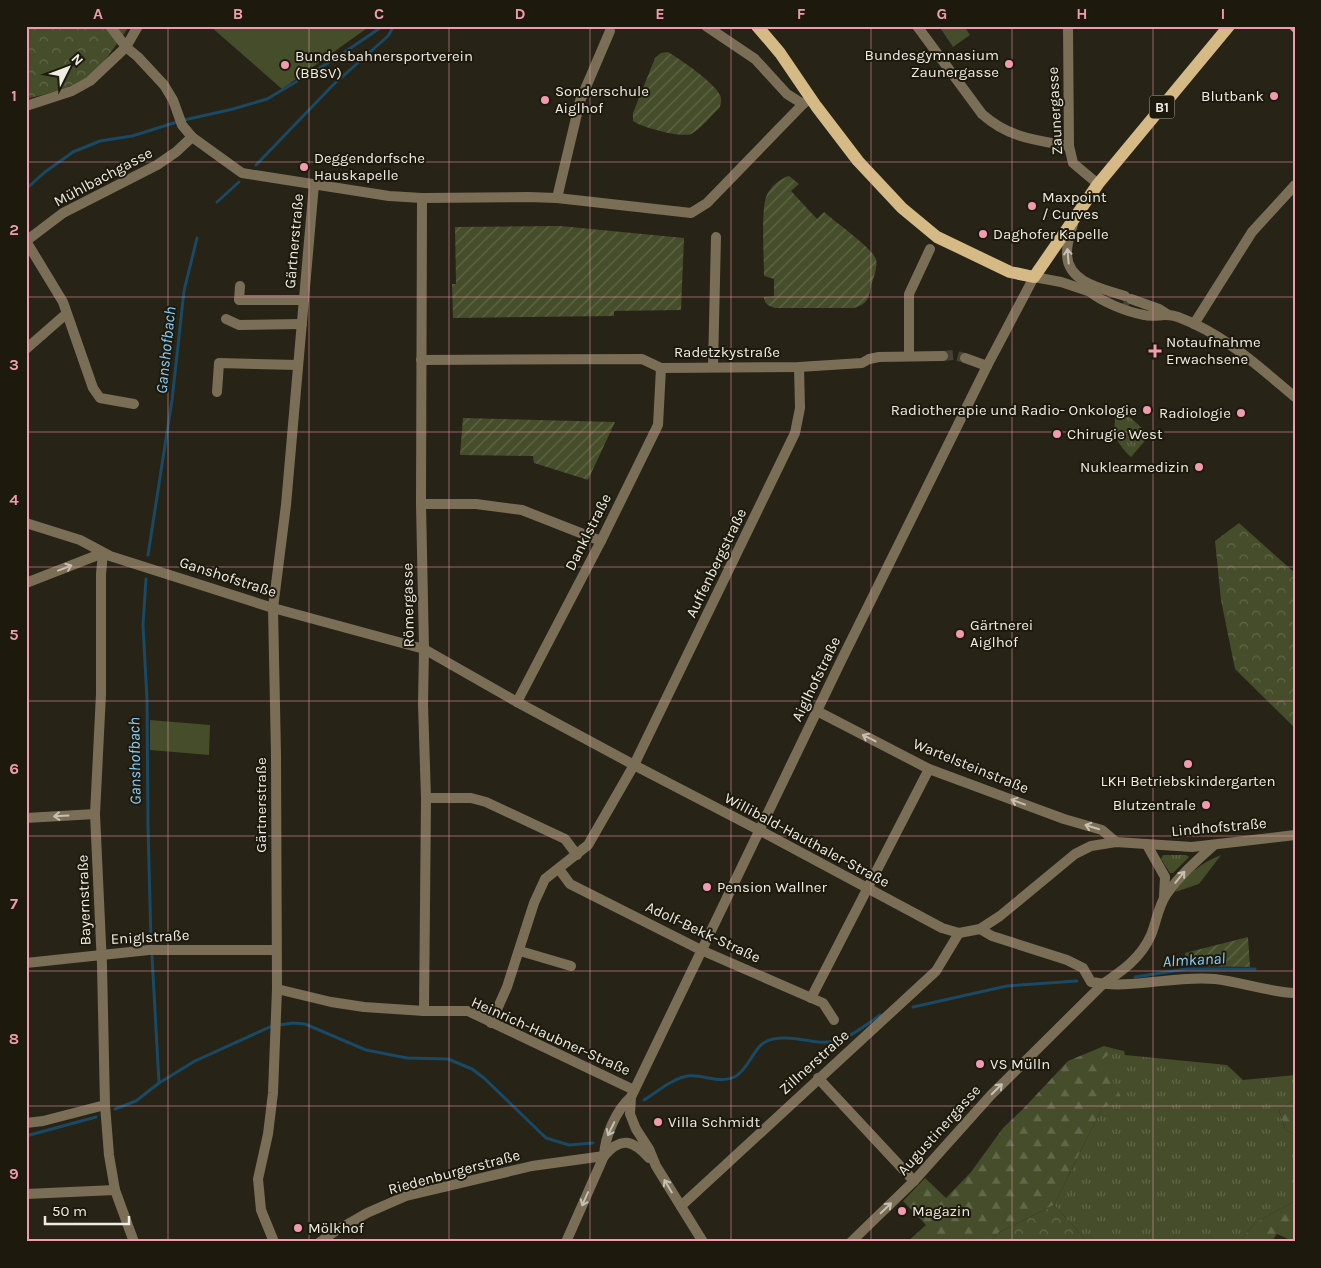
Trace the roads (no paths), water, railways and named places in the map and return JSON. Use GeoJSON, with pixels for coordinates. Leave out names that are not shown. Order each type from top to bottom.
{"type":"FeatureCollection","features":[{"type":"Feature","properties":{"kind":"main road"},"geometry":{"type":"LineString","coordinates":[[757,26],[780,53],[807,101],[858,161],[902,208],[937,237],[1010,272],[1034,277],[1074,218]]}},
{"type":"Feature","properties":{"kind":"main road","name":"B1"},"geometry":{"type":"LineString","coordinates":[[1074,218],[1098,184],[1229,26]]}},
{"type":"Feature","properties":{"kind":"street"},"geometry":{"type":"LineString","coordinates":[[110,26],[126,47],[164,85],[173,100],[182,125],[192,137],[246,174],[389,196],[422,198],[557,198],[691,213],[707,203],[807,101],[787,94],[755,59],[706,26]]}},
{"type":"Feature","properties":{"kind":"street"},"geometry":{"type":"LineString","coordinates":[[26,106],[90,81],[126,47],[138,26]]}},
{"type":"Feature","properties":{"kind":"street"},"geometry":{"type":"LineString","coordinates":[[917,26],[982,114],[995,125],[1017,135],[1069,146]]}},
{"type":"Feature","properties":{"kind":"street","name":"Zaunergasse"},"geometry":{"type":"LineString","coordinates":[[1068,26],[1069,146],[1073,162],[1082,172],[1098,184]]}},
{"type":"Feature","properties":{"kind":"street"},"geometry":{"type":"LineString","coordinates":[[557,198],[580,101],[610,31]]}},
{"type":"Feature","properties":{"kind":"street","name":"Mühlbachgasse"},"geometry":{"type":"LineString","coordinates":[[26,241],[63,213],[157,165],[176,152],[192,137]]}},
{"type":"Feature","properties":{"kind":"street","name":"Gärtnerstraße"},"geometry":{"type":"LineString","coordinates":[[274,1242],[260,1210],[258,1179],[268,1134],[273,1093],[277,989],[274,608],[286,505],[314,184]]}},
{"type":"Feature","properties":{"kind":"street"},"geometry":{"type":"LineString","coordinates":[[1194,324],[1252,232],[1295,185]]}},
{"type":"Feature","properties":{"kind":"street","name":"Römergasse"},"geometry":{"type":"LineString","coordinates":[[422,198],[421,504],[426,798],[424,1011]]}},
{"type":"Feature","properties":{"kind":"street"},"geometry":{"type":"LineString","coordinates":[[1074,218],[1066,253],[1072,270],[1076,276],[1091,285],[1127,301]]}},
{"type":"Feature","properties":{"kind":"street"},"geometry":{"type":"LineString","coordinates":[[713,367],[716,238]]}},
{"type":"Feature","properties":{"kind":"street"},"geometry":{"type":"LineString","coordinates":[[26,241],[63,302],[93,388],[100,398],[134,404]]}},
{"type":"Feature","properties":{"kind":"street"},"geometry":{"type":"LineString","coordinates":[[909,355],[909,294],[930,249]]}},
{"type":"Feature","properties":{"kind":"street"},"geometry":{"type":"LineString","coordinates":[[1034,277],[1061,282],[1089,291],[1159,308],[1162,314]]}},
{"type":"Feature","properties":{"kind":"street","name":"Aiglhofstraße"},"geometry":{"type":"LineString","coordinates":[[566,1242],[604,1156],[604,1142],[623,1104],[632,1094],[816,711],[987,366],[1034,277]]}},
{"type":"Feature","properties":{"kind":"street","name":"Gärtnerstraße"},"geometry":{"type":"LineString","coordinates":[[240,286],[239,300],[304,300]]}},
{"type":"Feature","properties":{"kind":"street"},"geometry":{"type":"LineString","coordinates":[[1089,291],[1099,300],[1146,316],[1162,314],[1194,324],[1240,351],[1295,397]]}},
{"type":"Feature","properties":{"kind":"street"},"geometry":{"type":"LineString","coordinates":[[26,349],[66,314]]}},
{"type":"Feature","properties":{"kind":"street"},"geometry":{"type":"LineString","coordinates":[[226,319],[239,325],[302,324]]}},
{"type":"Feature","properties":{"kind":"street","name":"Radetzkystraße"},"geometry":{"type":"LineString","coordinates":[[421,360],[642,358],[660,368],[799,367],[862,363],[879,357],[909,355],[943,356]]}},
{"type":"Feature","properties":{"kind":"street"},"geometry":{"type":"LineString","coordinates":[[965,358],[987,366]]}},
{"type":"Feature","properties":{"kind":"street"},"geometry":{"type":"LineString","coordinates":[[217,392],[219,363],[298,365]]}},
{"type":"Feature","properties":{"kind":"street","name":"Auffenbergstraße"},"geometry":{"type":"LineString","coordinates":[[491,1023],[507,987],[534,902],[544,879],[588,845],[634,765],[795,432],[800,408],[799,367]]}},
{"type":"Feature","properties":{"kind":"street","name":"Danklstraße"},"geometry":{"type":"LineString","coordinates":[[517,702],[601,541],[658,425],[660,368]]}},
{"type":"Feature","properties":{"kind":"street"},"geometry":{"type":"LineString","coordinates":[[421,504],[476,504],[522,510],[601,541]]}},
{"type":"Feature","properties":{"kind":"street","name":"Ganshofstraße"},"geometry":{"type":"LineString","coordinates":[[26,523],[80,540],[103,553],[274,608],[424,649]]}},
{"type":"Feature","properties":{"kind":"street"},"geometry":{"type":"LineString","coordinates":[[26,583],[103,553]]}},
{"type":"Feature","properties":{"kind":"street","name":"Bayernstraße"},"geometry":{"type":"LineString","coordinates":[[103,553],[101,574],[101,694],[96,814],[105,1107],[109,1155],[115,1190],[134,1242]]}},
{"type":"Feature","properties":{"kind":"street","name":"Willibald-Hauthaler-Straße"},"geometry":{"type":"LineString","coordinates":[[424,649],[517,702],[942,928],[960,933],[980,929]]}},
{"type":"Feature","properties":{"kind":"street","name":"Wartelsteinstraße"},"geometry":{"type":"LineString","coordinates":[[816,711],[929,769],[1064,819],[1102,830],[1116,842]]}},
{"type":"Feature","properties":{"kind":"street"},"geometry":{"type":"LineString","coordinates":[[811,998],[929,769]]}},
{"type":"Feature","properties":{"kind":"street"},"geometry":{"type":"LineString","coordinates":[[426,798],[471,798],[486,802],[564,840],[577,855]]}},
{"type":"Feature","properties":{"kind":"street"},"geometry":{"type":"LineString","coordinates":[[26,818],[96,814]]}},
{"type":"Feature","properties":{"kind":"street","name":"Lindhofstraße"},"geometry":{"type":"LineString","coordinates":[[1116,842],[1192,848],[1295,835]]}},
{"type":"Feature","properties":{"kind":"street"},"geometry":{"type":"LineString","coordinates":[[1116,842],[1091,846],[1075,854],[1000,916],[980,929],[992,936],[1067,960],[1083,968],[1091,982],[1133,984],[1179,979],[1214,979],[1295,993]]}},
{"type":"Feature","properties":{"kind":"street"},"geometry":{"type":"LineString","coordinates":[[1103,984],[1122,971],[1141,953],[1150,936],[1163,901],[1165,877],[1147,845]]}},
{"type":"Feature","properties":{"kind":"street"},"geometry":{"type":"LineString","coordinates":[[1163,901],[1184,872],[1214,845]]}},
{"type":"Feature","properties":{"kind":"street","name":"Adolf-Bekk-Straße"},"geometry":{"type":"LineString","coordinates":[[559,869],[570,884],[701,950],[823,1003],[834,1020]]}},
{"type":"Feature","properties":{"kind":"street","name":"Zillnerstraße"},"geometry":{"type":"LineString","coordinates":[[680,1206],[936,971],[960,933]]}},
{"type":"Feature","properties":{"kind":"street","name":"Eniglstraße"},"geometry":{"type":"LineString","coordinates":[[26,963],[149,950],[276,950]]}},
{"type":"Feature","properties":{"kind":"street"},"geometry":{"type":"LineString","coordinates":[[520,951],[571,966]]}},
{"type":"Feature","properties":{"kind":"street","name":"Augustinergasse"},"geometry":{"type":"LineString","coordinates":[[851,1242],[914,1181],[990,1095],[1103,984]]}},
{"type":"Feature","properties":{"kind":"street","name":"Heinrich-Haubner-Straße"},"geometry":{"type":"LineString","coordinates":[[277,989],[331,1002],[364,1007],[424,1011],[468,1011],[632,1094]]}},
{"type":"Feature","properties":{"kind":"street"},"geometry":{"type":"LineString","coordinates":[[818,1078],[914,1181]]}},
{"type":"Feature","properties":{"kind":"street"},"geometry":{"type":"LineString","coordinates":[[632,1094],[630,1114],[632,1121],[649,1149],[656,1166],[703,1242]]}},
{"type":"Feature","properties":{"kind":"street"},"geometry":{"type":"LineString","coordinates":[[26,1123],[105,1107]]}},
{"type":"Feature","properties":{"kind":"street"},"geometry":{"type":"LineString","coordinates":[[604,1156],[616,1145],[628,1142],[639,1147],[656,1166]]}},
{"type":"Feature","properties":{"kind":"street","name":"Riedenburgerstraße"},"geometry":{"type":"LineString","coordinates":[[320,1242],[367,1213],[406,1196],[532,1166],[604,1156]]}},
{"type":"Feature","properties":{"kind":"street"},"geometry":{"type":"LineString","coordinates":[[26,1194],[115,1190]]}},
{"type":"Feature","properties":{"kind":"waterway"},"geometry":{"type":"LineString","coordinates":[[184,120],[267,99],[333,60],[383,26]]}},
{"type":"Feature","properties":{"kind":"waterway","name":"Ganshofbach"},"geometry":{"type":"LineString","coordinates":[[256,165],[333,85],[388,36],[394,26]]}},
{"type":"Feature","properties":{"kind":"waterway"},"geometry":{"type":"LineString","coordinates":[[26,189],[45,172],[73,152],[100,141],[132,136],[177,122]]}},
{"type":"Feature","properties":{"kind":"waterway","name":"Ganshofbach"},"geometry":{"type":"LineString","coordinates":[[217,202],[239,182]]}},
{"type":"Feature","properties":{"kind":"waterway","name":"Ganshofbach"},"geometry":{"type":"LineString","coordinates":[[148,555],[172,400],[184,291],[197,238]]}},
{"type":"Feature","properties":{"kind":"waterway","name":"Ganshofbach"},"geometry":{"type":"LineString","coordinates":[[146,579],[143,625],[147,700],[151,943]]}},
{"type":"Feature","properties":{"kind":"waterway","name":"Ganshofbach"},"geometry":{"type":"LineString","coordinates":[[152,956],[159,1083]]}},
{"type":"Feature","properties":{"kind":"waterway","name":"Almkanal"},"geometry":{"type":"LineString","coordinates":[[1135,977],[1187,969],[1255,969]]}},
{"type":"Feature","properties":{"kind":"waterway"},"geometry":{"type":"LineString","coordinates":[[913,1007],[1007,986],[1077,981]]}},
{"type":"Feature","properties":{"kind":"waterway"},"geometry":{"type":"LineString","coordinates":[[644,1100],[682,1077],[730,1079],[741,1072],[761,1045],[767,1041],[784,1038],[818,1042],[835,1041],[851,1034],[880,1015]]}},
{"type":"Feature","properties":{"kind":"waterway"},"geometry":{"type":"LineString","coordinates":[[279,1025],[305,1024],[366,1050],[407,1058],[448,1059],[472,1069],[484,1078],[546,1138],[569,1145],[593,1143]]}},
{"type":"Feature","properties":{"kind":"waterway"},"geometry":{"type":"LineString","coordinates":[[115,1109],[136,1101],[159,1083],[195,1061],[272,1026]]}},
{"type":"Feature","properties":{"kind":"waterway"},"geometry":{"type":"LineString","coordinates":[[26,1136],[96,1117]]}},
{"type":"Feature","properties":{"kind":"tunnel"},"geometry":{"type":"LineString","coordinates":[[1123,303],[1129,305]]}},
{"type":"Feature","properties":{"kind":"tunnel"},"geometry":{"type":"LineString","coordinates":[[943,356],[954,355],[965,358]]}},
{"type":"Feature","properties":{"kind":"railway"},"geometry":{"type":"LineString","coordinates":[[1289,26],[1295,32]]}},
{"type":"Feature","properties":{"kind":"place","name":"Bundesgymnasium Zaunergasse"},"geometry":{"type":"Point","coordinates":[1009,64]}},
{"type":"Feature","properties":{"kind":"place","name":"Bundesbahnersportverein (BBSV)"},"geometry":{"type":"Point","coordinates":[285,65]}},
{"type":"Feature","properties":{"kind":"place","name":"Blutbank"},"geometry":{"type":"Point","coordinates":[1274,96]}},
{"type":"Feature","properties":{"kind":"place","name":"Sonderschule Aiglhof"},"geometry":{"type":"Point","coordinates":[545,100]}},
{"type":"Feature","properties":{"kind":"place","name":"Deggendorfsche Hauskapelle"},"geometry":{"type":"Point","coordinates":[304,167]}},
{"type":"Feature","properties":{"kind":"place","name":"Maxpoint / Curves"},"geometry":{"type":"Point","coordinates":[1032,206]}},
{"type":"Feature","properties":{"kind":"place","name":"Daghofer Kapelle"},"geometry":{"type":"Point","coordinates":[983,234]}},
{"type":"Feature","properties":{"kind":"place","name":"Notaufnahme Erwachsene"},"geometry":{"type":"Point","coordinates":[1155,351]}},
{"type":"Feature","properties":{"kind":"place","name":"Radiotherapie und Radio- Onkologie"},"geometry":{"type":"Point","coordinates":[1147,410]}},
{"type":"Feature","properties":{"kind":"place","name":"Radiologie"},"geometry":{"type":"Point","coordinates":[1241,413]}},
{"type":"Feature","properties":{"kind":"place","name":"Chirugie West"},"geometry":{"type":"Point","coordinates":[1057,434]}},
{"type":"Feature","properties":{"kind":"place","name":"Nuklearmedizin"},"geometry":{"type":"Point","coordinates":[1199,467]}},
{"type":"Feature","properties":{"kind":"place","name":"Gärtnerei Aiglhof"},"geometry":{"type":"Point","coordinates":[960,634]}},
{"type":"Feature","properties":{"kind":"place","name":"LKH Betriebskindergarten"},"geometry":{"type":"Point","coordinates":[1188,764]}},
{"type":"Feature","properties":{"kind":"place","name":"Blutzentrale"},"geometry":{"type":"Point","coordinates":[1206,805]}},
{"type":"Feature","properties":{"kind":"place","name":"Pension Wallner"},"geometry":{"type":"Point","coordinates":[707,887]}},
{"type":"Feature","properties":{"kind":"place","name":"VS Mülln"},"geometry":{"type":"Point","coordinates":[980,1064]}},
{"type":"Feature","properties":{"kind":"place","name":"Villa Schmidt"},"geometry":{"type":"Point","coordinates":[658,1122]}},
{"type":"Feature","properties":{"kind":"place","name":"Magazin"},"geometry":{"type":"Point","coordinates":[902,1211]}},
{"type":"Feature","properties":{"kind":"place","name":"Mölkhof"},"geometry":{"type":"Point","coordinates":[298,1228]}}]}
